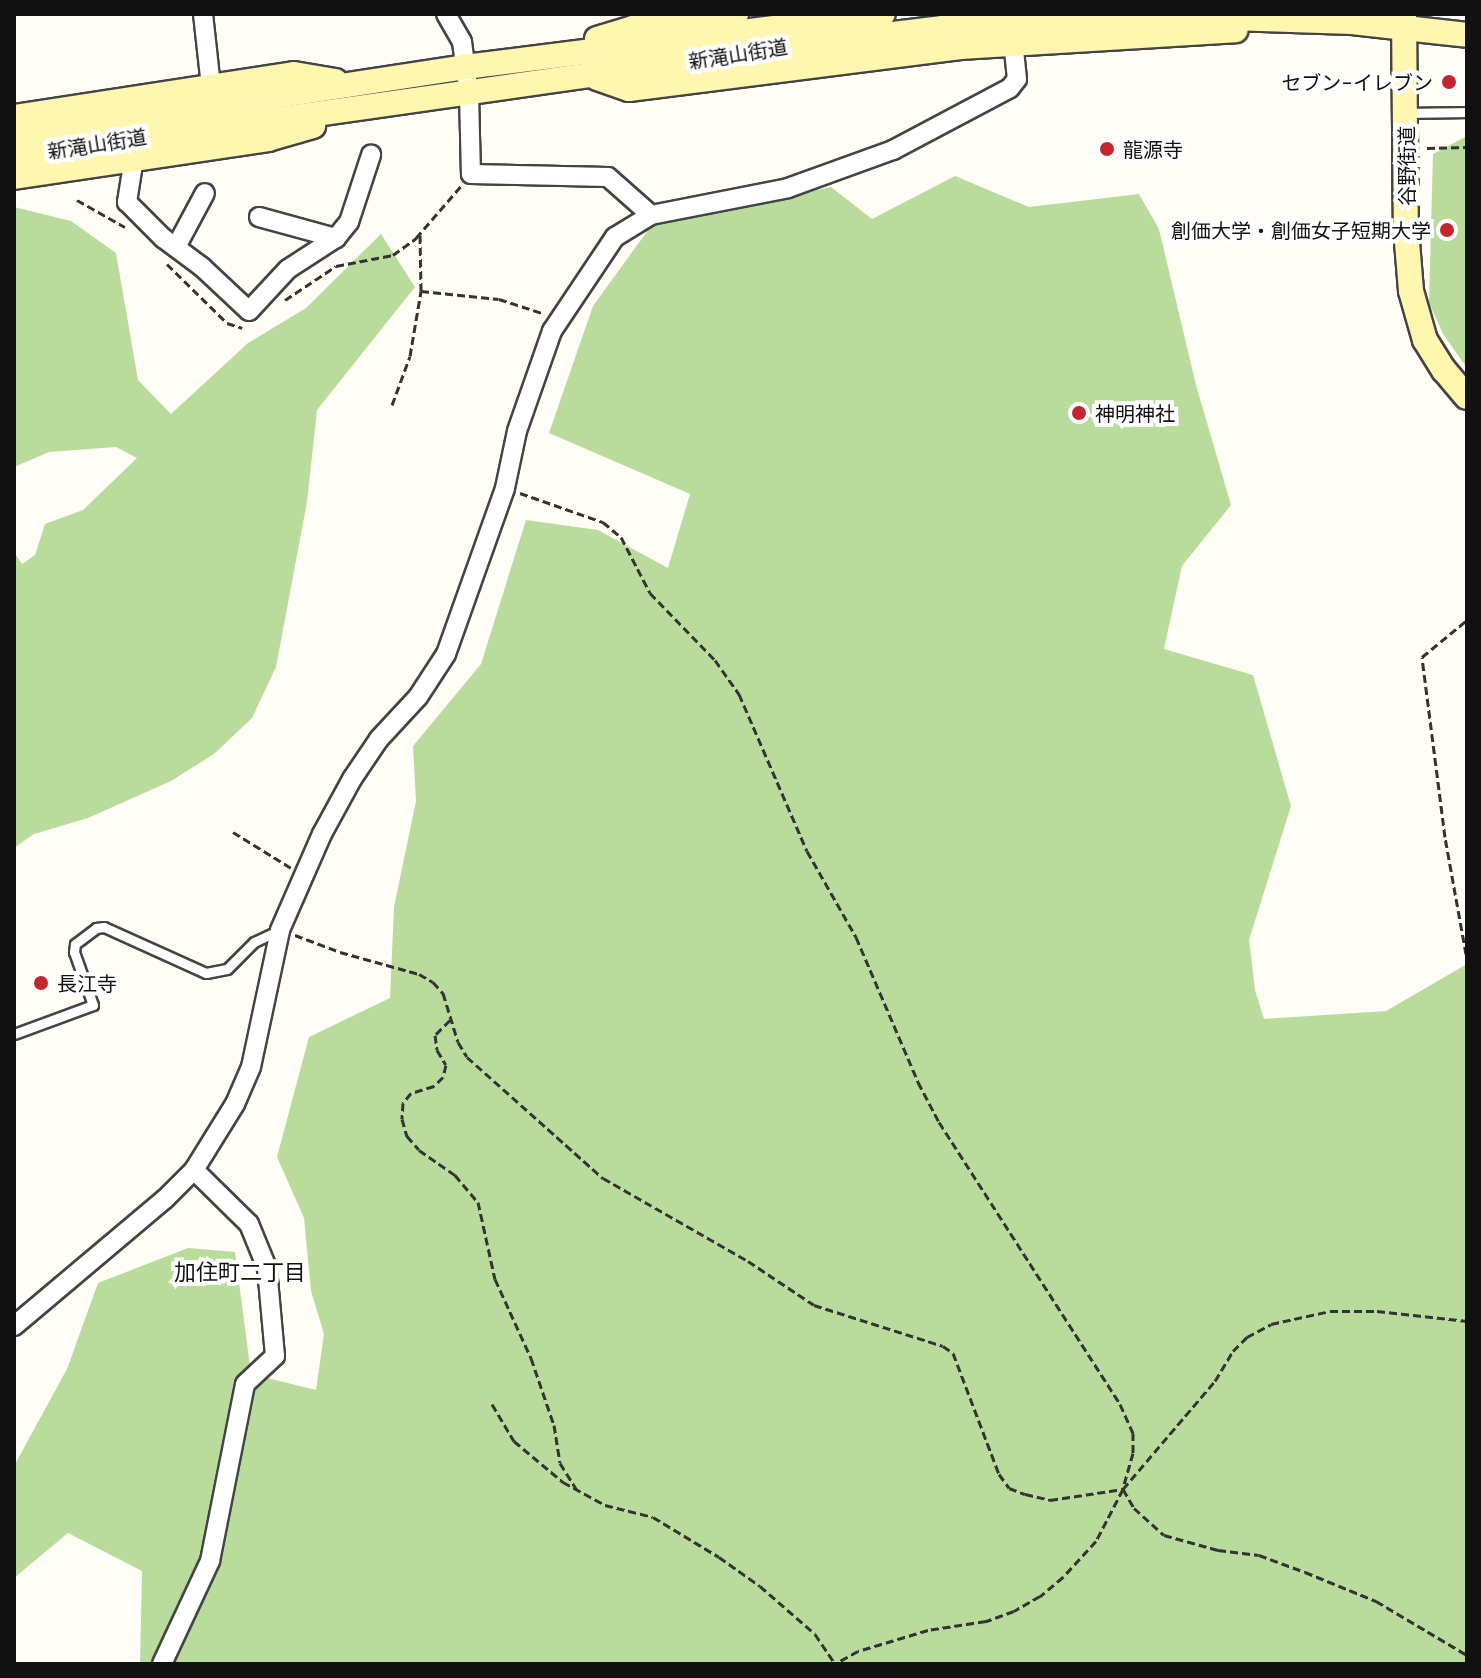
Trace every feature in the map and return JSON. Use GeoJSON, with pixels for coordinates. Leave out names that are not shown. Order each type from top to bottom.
{"type":"FeatureCollection","features":[{"type":"Feature","properties":{"kind":"main road"},"geometry":{"type":"LineString","coordinates":[[537,57],[633,28],[736,14]]}},
{"type":"Feature","properties":{"kind":"main road","name":"新滝山街道"},"geometry":{"type":"LineString","coordinates":[[14,136],[465,67],[883,14]]}},
{"type":"Feature","properties":{"kind":"main road","name":"新滝山街道"},"geometry":{"type":"LineString","coordinates":[[14,157],[180,131],[594,77],[794,46],[970,26],[1200,17],[1404,21],[1467,35]]}},
{"type":"Feature","properties":{"kind":"main road"},"geometry":{"type":"LineString","coordinates":[[594,77],[629,89],[833,61],[1013,43],[1203,34],[1297,21]]}},
{"type":"Feature","properties":{"kind":"main road","name":"谷野街道"},"geometry":{"type":"LineString","coordinates":[[1404,21],[1406,230],[1411,291],[1425,340],[1444,370],[1467,397]]}},
{"type":"Feature","properties":{"kind":"main road"},"geometry":{"type":"LineString","coordinates":[[14,117],[294,74],[348,84]]}},
{"type":"Feature","properties":{"kind":"main road"},"geometry":{"type":"LineString","coordinates":[[14,177],[268,139],[376,107]]}},
{"type":"Feature","properties":{"kind":"street"},"geometry":{"type":"LineString","coordinates":[[203,14],[211,87]]}},
{"type":"Feature","properties":{"kind":"street"},"geometry":{"type":"LineString","coordinates":[[446,14],[461,37],[469,94],[471,174],[608,177],[651,215]]}},
{"type":"Feature","properties":{"kind":"street"},"geometry":{"type":"LineString","coordinates":[[14,1326],[165,1199],[194,1170],[235,1104],[251,1067],[280,930],[352,779],[379,739],[418,697],[446,654],[505,488],[530,392],[552,331],[615,237],[651,215],[788,188],[893,150],[1010,88],[1017,79],[1013,43]]}},
{"type":"Feature","properties":{"kind":"street"},"geometry":{"type":"LineString","coordinates":[[134,158],[127,202],[249,311],[288,269],[336,238],[349,222],[371,155]]}},
{"type":"Feature","properties":{"kind":"street"},"geometry":{"type":"LineString","coordinates":[[176,247],[205,193]]}},
{"type":"Feature","properties":{"kind":"street"},"geometry":{"type":"LineString","coordinates":[[259,217],[336,238]]}},
{"type":"Feature","properties":{"kind":"street"},"geometry":{"type":"LineString","coordinates":[[162,1664],[210,1561],[245,1384],[275,1356],[267,1268],[249,1224],[194,1170]]}},
{"type":"Feature","properties":{"kind":"lane"},"geometry":{"type":"LineString","coordinates":[[1406,113],[1467,112]]}},
{"type":"Feature","properties":{"kind":"lane"},"geometry":{"type":"LineString","coordinates":[[14,1034],[93,1005],[74,952],[75,944],[96,928],[104,927],[206,973],[227,969],[254,942],[280,930]]}},
{"type":"Feature","properties":{"kind":"path"},"geometry":{"type":"LineString","coordinates":[[1420,148],[1467,147]]}},
{"type":"Feature","properties":{"kind":"path"},"geometry":{"type":"LineString","coordinates":[[392,405],[410,356],[421,291],[420,234]]}},
{"type":"Feature","properties":{"kind":"path"},"geometry":{"type":"LineString","coordinates":[[421,291],[499,299],[561,318]]}},
{"type":"Feature","properties":{"kind":"path"},"geometry":{"type":"LineString","coordinates":[[492,1404],[514,1441],[576,1489],[605,1505],[653,1517],[719,1557],[771,1595],[815,1634],[836,1663],[858,1651],[928,1630],[986,1621],[1014,1611],[1040,1596],[1063,1577],[1096,1541],[1123,1489],[1133,1453],[1133,1433],[1120,1404],[939,1122],[918,1082],[856,937],[807,851],[739,694],[715,660],[650,593],[621,537],[603,522],[505,488]]}},
{"type":"Feature","properties":{"kind":"path"},"geometry":{"type":"LineString","coordinates":[[1466,954],[1445,837],[1422,657],[1467,620]]}},
{"type":"Feature","properties":{"kind":"path"},"geometry":{"type":"LineString","coordinates":[[233,832],[304,877]]}},
{"type":"Feature","properties":{"kind":"path"},"geometry":{"type":"LineString","coordinates":[[280,930],[340,952],[419,974],[443,993],[467,1057],[603,1178],[748,1261],[814,1305],[943,1346],[953,1353],[999,1474],[1009,1488],[1050,1500],[1123,1489],[1215,1381],[1233,1351],[1247,1337],[1271,1324],[1330,1311],[1377,1311],[1467,1321]]}},
{"type":"Feature","properties":{"kind":"path"},"geometry":{"type":"LineString","coordinates":[[451,1019],[435,1035],[437,1050],[446,1065],[443,1077],[434,1086],[411,1093],[403,1103],[402,1119],[407,1136],[419,1150],[455,1175],[478,1202],[495,1279],[531,1358],[554,1425],[560,1463],[576,1489]]}},
{"type":"Feature","properties":{"kind":"path"},"geometry":{"type":"LineString","coordinates":[[1123,1489],[1134,1508],[1164,1535],[1218,1550],[1259,1555],[1305,1572],[1376,1601],[1467,1655]]}},
{"type":"Feature","properties":{"kind":"green space","name":"創価大学・創価女子短期大学"},"geometry":{"type":"Polygon","coordinates":[[[1467,136],[1467,368],[1443,334],[1429,303],[1433,154],[1467,136]]]}},
{"type":"Feature","properties":{"kind":"green space"},"geometry":{"type":"Polygon","coordinates":[[[955,176],[1029,207],[1139,194],[1159,229],[1196,385],[1231,505],[1182,566],[1164,649],[1253,675],[1291,806],[1249,940],[1255,990],[1264,1019],[1386,1011],[1467,964],[1467,1664],[140,1664],[142,1571],[68,1533],[14,1578],[14,1466],[67,1369],[98,1283],[188,1248],[235,1252],[251,1374],[316,1390],[324,1334],[311,1291],[304,1218],[277,1157],[309,1037],[390,998],[394,907],[416,801],[413,746],[481,664],[526,520],[598,530],[668,568],[690,494],[549,433],[593,306],[651,226],[831,187],[872,219],[955,176]]]}},
{"type":"Feature","properties":{"kind":"green space"},"geometry":{"type":"Polygon","coordinates":[[[14,207],[71,221],[116,253],[138,380],[171,414],[248,343],[306,308],[381,234],[415,287],[317,410],[307,502],[276,667],[252,718],[214,754],[171,781],[88,818],[34,834],[14,848],[14,552],[22,564],[35,555],[45,524],[83,510],[137,458],[116,447],[49,452],[14,467],[14,207]]]}},
{"type":"Feature","properties":{"kind":"place","name":"セブン-イレブン"},"geometry":{"type":"Point","coordinates":[1449,82]}},
{"type":"Feature","properties":{"kind":"place","name":"龍源寺"},"geometry":{"type":"Point","coordinates":[1107,149]}},
{"type":"Feature","properties":{"kind":"place","name":"創価大学・創価女子短期大学"},"geometry":{"type":"Point","coordinates":[1447,230]}},
{"type":"Feature","properties":{"kind":"place","name":"神明神社"},"geometry":{"type":"Point","coordinates":[1079,413]}},
{"type":"Feature","properties":{"kind":"place","name":"長江寺"},"geometry":{"type":"Point","coordinates":[41,983]}},
{"type":"Feature","properties":{"kind":"district","name":"加住町二丁目"},"geometry":{"type":"Point","coordinates":[240,1273]}}]}
